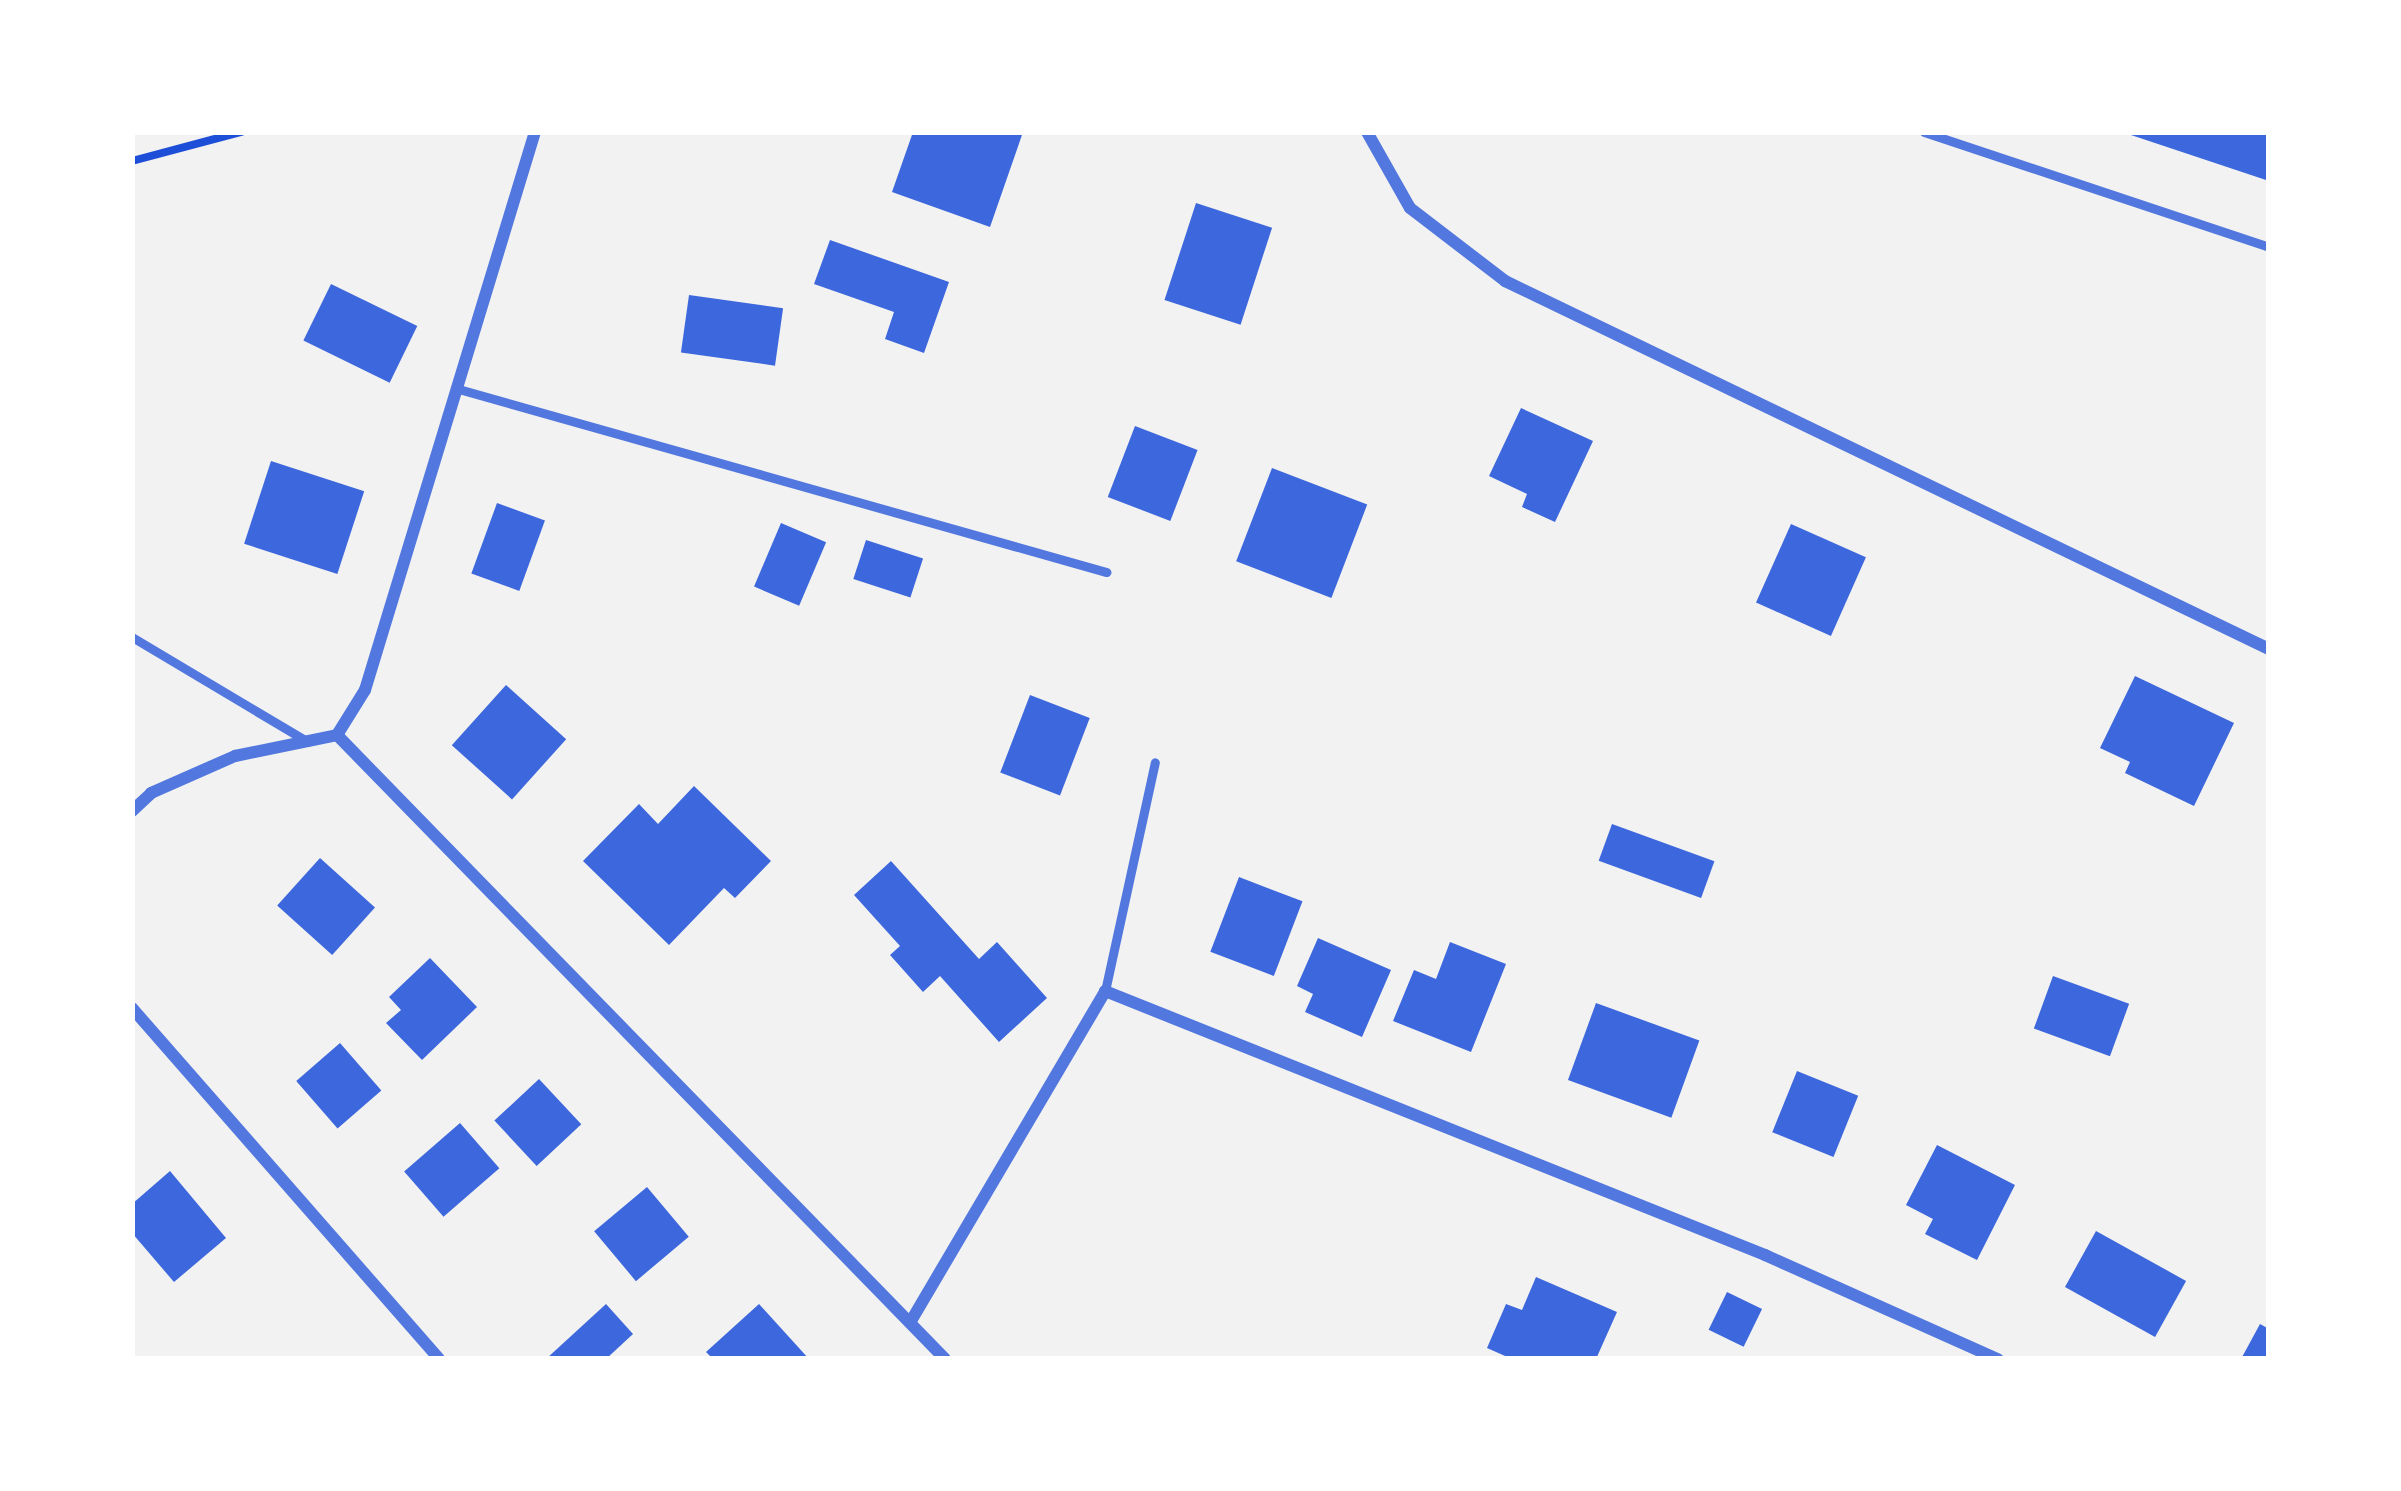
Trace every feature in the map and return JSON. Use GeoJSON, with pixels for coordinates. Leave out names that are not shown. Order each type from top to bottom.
{"type":"FeatureCollection","features":[{"type":"Feature","properties":{"kind":"street"},"geometry":{"type":"LineString","coordinates":[[132,811],[152,793],[235,756],[337,736],[365,690],[535,132]]}},
{"type":"Feature","properties":{"kind":"street"},"geometry":{"type":"LineString","coordinates":[[1367,132],[1409,208],[1504,281],[2269,649]]}},
{"type":"Feature","properties":{"kind":"street"},"geometry":{"type":"LineString","coordinates":[[337,736],[945,1359]]}},
{"type":"Feature","properties":{"kind":"street"},"geometry":{"type":"LineString","coordinates":[[911,1321],[1105,991],[1765,1255],[1998,1359]]}},
{"type":"Feature","properties":{"kind":"street"},"geometry":{"type":"LineString","coordinates":[[132,1008],[439,1359]]}},
{"type":"Feature","properties":{"kind":"lane"},"geometry":{"type":"LineString","coordinates":[[1924,132],[2269,247]]}},
{"type":"Feature","properties":{"kind":"lane"},"geometry":{"type":"LineString","coordinates":[[454,388],[1106,572]]}},
{"type":"Feature","properties":{"kind":"lane"},"geometry":{"type":"LineString","coordinates":[[132,637],[308,742]]}},
{"type":"Feature","properties":{"kind":"lane"},"geometry":{"type":"LineString","coordinates":[[1105,991],[1155,762]]}},
{"type":"Feature","properties":{"kind":"path"},"geometry":{"type":"LineString","coordinates":[[132,161],[241,132]]}},
{"type":"Feature","properties":{"kind":"building"},"geometry":{"type":"Polygon","coordinates":[[[913,132],[1023,132],[990,227],[892,192],[913,132]]]}},
{"type":"Feature","properties":{"kind":"building"},"geometry":{"type":"Polygon","coordinates":[[[2269,132],[2269,181],[2125,133],[2269,132]]]}},
{"type":"Feature","properties":{"kind":"building"},"geometry":{"type":"Polygon","coordinates":[[[1196,203],[1272,228],[1241,325],[1164,300],[1196,203]]]}},
{"type":"Feature","properties":{"kind":"building"},"geometry":{"type":"Polygon","coordinates":[[[830,240],[949,282],[924,353],[885,339],[894,312],[814,284],[830,240]]]}},
{"type":"Feature","properties":{"kind":"building"},"geometry":{"type":"Polygon","coordinates":[[[331,284],[417,326],[390,383],[303,341],[331,284]]]}},
{"type":"Feature","properties":{"kind":"building"},"geometry":{"type":"Polygon","coordinates":[[[689,295],[783,308],[775,366],[681,352],[689,295]]]}},
{"type":"Feature","properties":{"kind":"building"},"geometry":{"type":"Polygon","coordinates":[[[1521,408],[1593,441],[1555,522],[1522,507],[1527,494],[1489,476],[1521,408]]]}},
{"type":"Feature","properties":{"kind":"building"},"geometry":{"type":"Polygon","coordinates":[[[1135,426],[1198,450],[1170,521],[1108,497],[1135,426]]]}},
{"type":"Feature","properties":{"kind":"building"},"geometry":{"type":"Polygon","coordinates":[[[271,461],[364,491],[337,574],[244,544],[271,461]]]}},
{"type":"Feature","properties":{"kind":"building"},"geometry":{"type":"Polygon","coordinates":[[[1272,468],[1367,505],[1331,598],[1236,561],[1272,468]]]}},
{"type":"Feature","properties":{"kind":"building"},"geometry":{"type":"Polygon","coordinates":[[[497,503],[545,520],[519,591],[471,573],[497,503]]]}},
{"type":"Feature","properties":{"kind":"building"},"geometry":{"type":"Polygon","coordinates":[[[781,523],[826,542],[799,606],[754,587],[781,523]]]}},
{"type":"Feature","properties":{"kind":"building"},"geometry":{"type":"Polygon","coordinates":[[[1791,524],[1866,557],[1831,636],[1756,603],[1791,524]]]}},
{"type":"Feature","properties":{"kind":"building"},"geometry":{"type":"Polygon","coordinates":[[[866,540],[923,559],[910,598],[853,579],[866,540]]]}},
{"type":"Feature","properties":{"kind":"building"},"geometry":{"type":"Polygon","coordinates":[[[2135,676],[2234,723],[2194,806],[2125,773],[2130,762],[2100,748],[2135,676]]]}},
{"type":"Feature","properties":{"kind":"building"},"geometry":{"type":"Polygon","coordinates":[[[506,685],[566,739],[512,799],[452,745],[506,685]]]}},
{"type":"Feature","properties":{"kind":"building"},"geometry":{"type":"Polygon","coordinates":[[[1030,695],[1090,718],[1060,795],[1000,772],[1030,695]]]}},
{"type":"Feature","properties":{"kind":"building"},"geometry":{"type":"Polygon","coordinates":[[[694,786],[771,861],[735,898],[724,888],[669,945],[583,861],[639,804],[658,824],[694,786]]]}},
{"type":"Feature","properties":{"kind":"building"},"geometry":{"type":"Polygon","coordinates":[[[1612,824],[1714,861],[1701,898],[1599,861],[1612,824]]]}},
{"type":"Feature","properties":{"kind":"building"},"geometry":{"type":"Polygon","coordinates":[[[320,858],[375,908],[332,955],[277,906],[320,858]]]}},
{"type":"Feature","properties":{"kind":"building"},"geometry":{"type":"Polygon","coordinates":[[[891,861],[979,959],[997,942],[1047,998],[999,1042],[940,976],[923,992],[890,955],[900,946],[854,895],[891,861]]]}},
{"type":"Feature","properties":{"kind":"building"},"geometry":{"type":"Polygon","coordinates":[[[1239,877],[1302,901],[1274,976],[1210,952],[1239,877]]]}},
{"type":"Feature","properties":{"kind":"building"},"geometry":{"type":"Polygon","coordinates":[[[1318,938],[1391,970],[1362,1037],[1305,1012],[1313,994],[1297,986],[1318,938]]]}},
{"type":"Feature","properties":{"kind":"building"},"geometry":{"type":"Polygon","coordinates":[[[1450,942],[1506,964],[1471,1052],[1393,1021],[1414,970],[1436,979],[1450,942]]]}},
{"type":"Feature","properties":{"kind":"building"},"geometry":{"type":"Polygon","coordinates":[[[430,958],[477,1007],[422,1060],[386,1023],[401,1010],[389,997],[430,958]]]}},
{"type":"Feature","properties":{"kind":"building"},"geometry":{"type":"Polygon","coordinates":[[[2053,976],[2129,1004],[2110,1056],[2034,1029],[2053,976]]]}},
{"type":"Feature","properties":{"kind":"building"},"geometry":{"type":"Polygon","coordinates":[[[1596,1003],[1699,1041],[1671,1118],[1568,1080],[1596,1003]]]}},
{"type":"Feature","properties":{"kind":"building"},"geometry":{"type":"Polygon","coordinates":[[[340,1043],[381,1091],[338,1129],[296,1081],[340,1043]]]}},
{"type":"Feature","properties":{"kind":"building"},"geometry":{"type":"Polygon","coordinates":[[[1797,1071],[1858,1096],[1833,1157],[1772,1132],[1797,1071]]]}},
{"type":"Feature","properties":{"kind":"building"},"geometry":{"type":"Polygon","coordinates":[[[539,1079],[581,1124],[537,1166],[494,1121],[539,1079]]]}},
{"type":"Feature","properties":{"kind":"building"},"geometry":{"type":"Polygon","coordinates":[[[460,1123],[499,1168],[444,1217],[404,1172],[460,1123]]]}},
{"type":"Feature","properties":{"kind":"building"},"geometry":{"type":"Polygon","coordinates":[[[1937,1145],[2015,1185],[1977,1260],[1925,1234],[1933,1219],[1906,1205],[1937,1145]]]}},
{"type":"Feature","properties":{"kind":"building"},"geometry":{"type":"Polygon","coordinates":[[[170,1171],[226,1238],[174,1282],[132,1233],[132,1204],[170,1171]]]}},
{"type":"Feature","properties":{"kind":"building"},"geometry":{"type":"Polygon","coordinates":[[[647,1187],[689,1237],[636,1281],[594,1231],[647,1187]]]}},
{"type":"Feature","properties":{"kind":"building"},"geometry":{"type":"Polygon","coordinates":[[[2096,1231],[2186,1281],[2155,1337],[2065,1287],[2096,1231]]]}},
{"type":"Feature","properties":{"kind":"building"},"geometry":{"type":"Polygon","coordinates":[[[1536,1277],[1617,1312],[1596,1359],[1512,1359],[1487,1348],[1506,1304],[1522,1310],[1536,1277]]]}},
{"type":"Feature","properties":{"kind":"building"},"geometry":{"type":"Polygon","coordinates":[[[1727,1292],[1762,1309],[1744,1347],[1709,1330],[1727,1292]]]}},
{"type":"Feature","properties":{"kind":"building"},"geometry":{"type":"Polygon","coordinates":[[[606,1304],[633,1334],[606,1359],[546,1359],[606,1304]]]}},
{"type":"Feature","properties":{"kind":"building"},"geometry":{"type":"Polygon","coordinates":[[[759,1304],[809,1359],[713,1359],[706,1352],[759,1304]]]}},
{"type":"Feature","properties":{"kind":"building"},"geometry":{"type":"Polygon","coordinates":[[[2260,1324],[2269,1329],[2269,1359],[2241,1359],[2260,1324]]]}}]}
